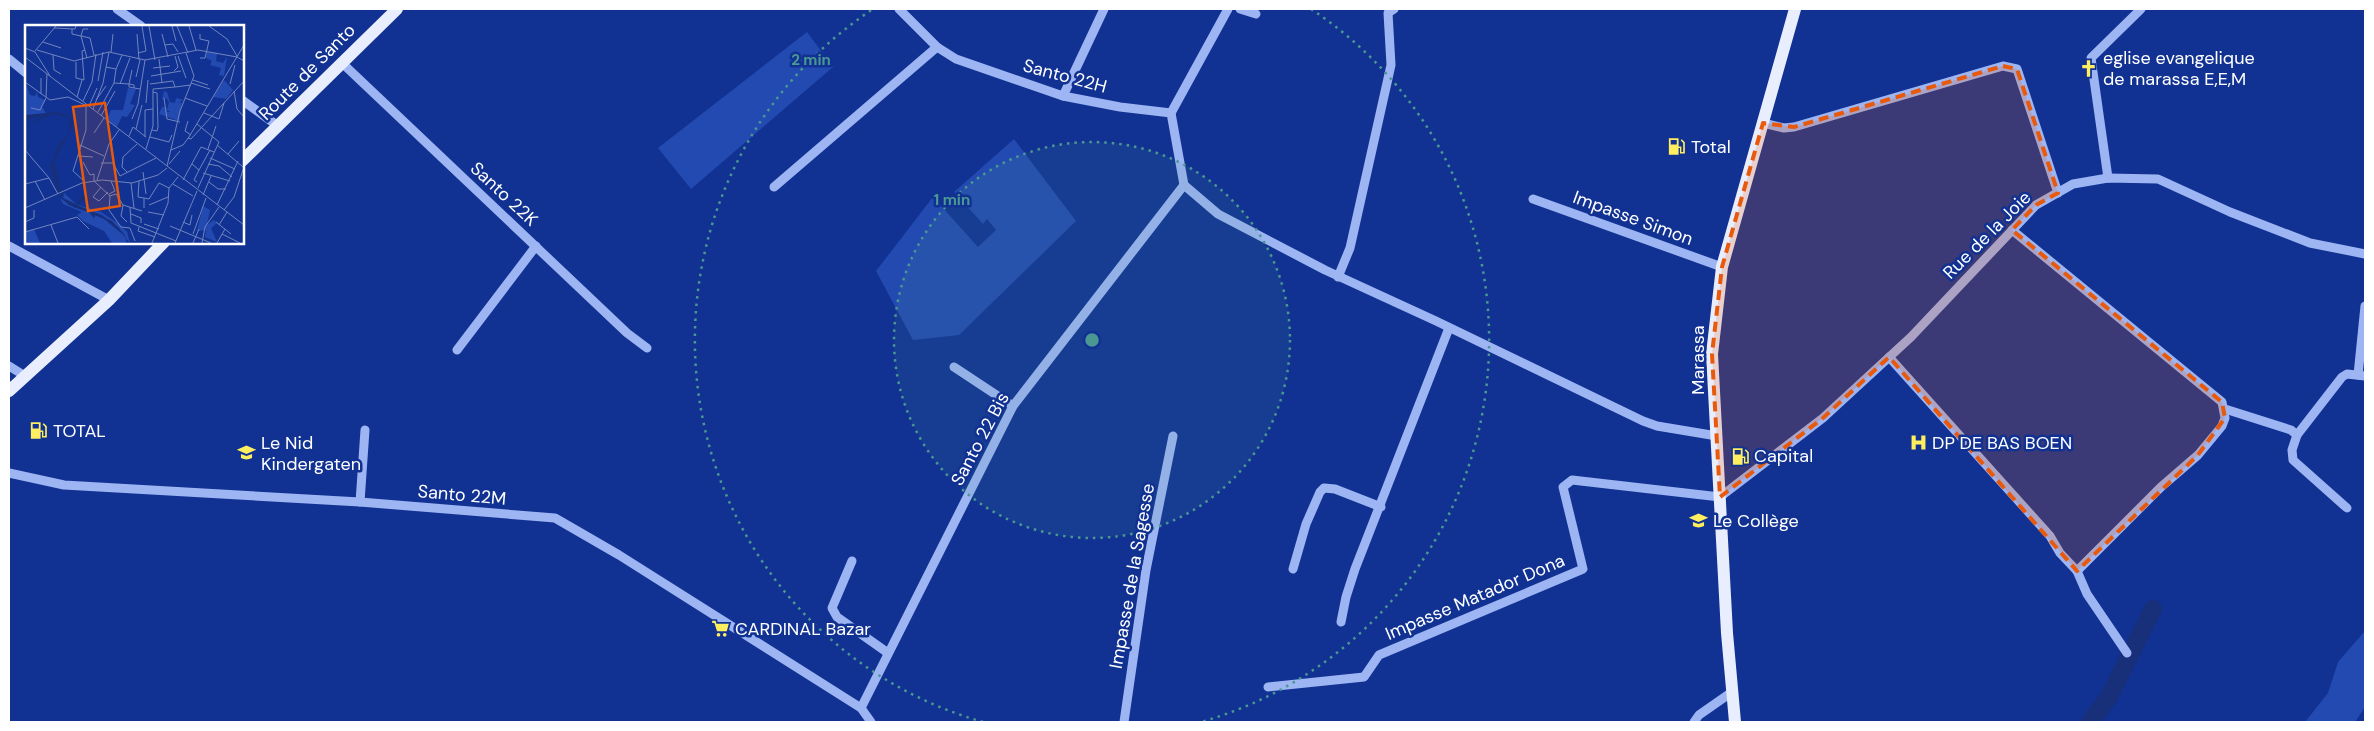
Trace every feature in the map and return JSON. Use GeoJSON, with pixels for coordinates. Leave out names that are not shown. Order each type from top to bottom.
{"type":"FeatureCollection","features":[{"type":"Feature","properties":{"kind":"main road","name":"Route de Santo"},"geometry":{"type":"LineString","coordinates":[[244,159],[396,9]]}},
{"type":"Feature","properties":{"kind":"main road","name":"Marassa"},"geometry":{"type":"LineString","coordinates":[[1735,722],[1712,354],[1722,267],[1795,9]]}},
{"type":"Feature","properties":{"kind":"main road"},"geometry":{"type":"LineString","coordinates":[[9,391],[109,300],[162,244]]}},
{"type":"Feature","properties":{"kind":"street"},"geometry":{"type":"LineString","coordinates":[[117,9],[140,25]]}},
{"type":"Feature","properties":{"kind":"street","name":"Santo 22H"},"geometry":{"type":"LineString","coordinates":[[899,9],[937,47],[956,59],[1063,96],[1120,107],[1171,113]]}},
{"type":"Feature","properties":{"kind":"street"},"geometry":{"type":"LineString","coordinates":[[1063,96],[1104,9]]}},
{"type":"Feature","properties":{"kind":"street"},"geometry":{"type":"LineString","coordinates":[[1228,9],[1171,113],[1184,185],[1218,214],[1338,277],[1642,421],[1657,426],[1717,436]]}},
{"type":"Feature","properties":{"kind":"street"},"geometry":{"type":"LineString","coordinates":[[1240,9],[1256,14]]}},
{"type":"Feature","properties":{"kind":"street"},"geometry":{"type":"LineString","coordinates":[[1338,277],[1350,248],[1391,65],[1388,14],[1394,9]]}},
{"type":"Feature","properties":{"kind":"street"},"geometry":{"type":"LineString","coordinates":[[2108,178],[2091,58],[2141,9]]}},
{"type":"Feature","properties":{"kind":"street"},"geometry":{"type":"LineString","coordinates":[[774,187],[937,47]]}},
{"type":"Feature","properties":{"kind":"street"},"geometry":{"type":"LineString","coordinates":[[9,59],[25,72]]}},
{"type":"Feature","properties":{"kind":"street","name":"Santo 22K"},"geometry":{"type":"LineString","coordinates":[[341,62],[627,333],[647,348]]}},
{"type":"Feature","properties":{"kind":"street"},"geometry":{"type":"LineString","coordinates":[[1763,123],[1784,128],[1794,126],[2003,66],[2013,67],[2018,69],[2058,193]]}},
{"type":"Feature","properties":{"kind":"street"},"geometry":{"type":"LineString","coordinates":[[244,101],[278,126]]}},
{"type":"Feature","properties":{"kind":"street","name":"Rue de la Joie"},"geometry":{"type":"LineString","coordinates":[[1720,497],[1823,418],[1889,357],[2036,204],[2073,184],[2108,178],[2158,179],[2230,212],[2310,243],[2365,254]]}},
{"type":"Feature","properties":{"kind":"street","name":"Santo 22 Bis"},"geometry":{"type":"LineString","coordinates":[[861,708],[1013,406],[1184,185]]}},
{"type":"Feature","properties":{"kind":"street","name":"Impasse Simon"},"geometry":{"type":"LineString","coordinates":[[1532,199],[1722,267]]}},
{"type":"Feature","properties":{"kind":"street"},"geometry":{"type":"LineString","coordinates":[[2012,230],[2222,402],[2225,409],[2225,418],[2222,426],[2198,455],[2161,487],[2077,571]]}},
{"type":"Feature","properties":{"kind":"street"},"geometry":{"type":"LineString","coordinates":[[9,246],[109,300]]}},
{"type":"Feature","properties":{"kind":"street"},"geometry":{"type":"LineString","coordinates":[[457,350],[536,246]]}},
{"type":"Feature","properties":{"kind":"street"},"geometry":{"type":"LineString","coordinates":[[2347,508],[2293,460],[2292,450],[2298,435],[2342,376],[2347,374],[2362,375],[2365,306]]}},
{"type":"Feature","properties":{"kind":"street"},"geometry":{"type":"LineString","coordinates":[[1340,622],[1355,569],[1449,328]]}},
{"type":"Feature","properties":{"kind":"street"},"geometry":{"type":"LineString","coordinates":[[1889,357],[2050,536],[2060,553],[2077,571],[2087,594],[2127,653]]}},
{"type":"Feature","properties":{"kind":"street"},"geometry":{"type":"LineString","coordinates":[[9,366],[25,376]]}},
{"type":"Feature","properties":{"kind":"street"},"geometry":{"type":"LineString","coordinates":[[954,367],[1013,406]]}},
{"type":"Feature","properties":{"kind":"street"},"geometry":{"type":"LineString","coordinates":[[2225,409],[2291,430],[2298,435]]}},
{"type":"Feature","properties":{"kind":"street"},"geometry":{"type":"LineString","coordinates":[[360,502],[365,430]]}},
{"type":"Feature","properties":{"kind":"street","name":"Impasse de la Sagesse"},"geometry":{"type":"LineString","coordinates":[[1124,722],[1146,570],[1173,436]]}},
{"type":"Feature","properties":{"kind":"street","name":"Santo 22M"},"geometry":{"type":"LineString","coordinates":[[9,473],[64,485],[360,502],[555,518],[619,555],[861,708]]}},
{"type":"Feature","properties":{"kind":"street","name":"Impasse Matador Dona"},"geometry":{"type":"LineString","coordinates":[[1268,687],[1364,677],[1379,655],[1583,569],[1563,487],[1572,480],[1720,497]]}},
{"type":"Feature","properties":{"kind":"street"},"geometry":{"type":"LineString","coordinates":[[1293,569],[1306,524],[1320,492],[1324,488],[1335,489],[1380,507]]}},
{"type":"Feature","properties":{"kind":"street"},"geometry":{"type":"LineString","coordinates":[[852,562],[832,608],[837,617],[888,653]]}},
{"type":"Feature","properties":{"kind":"street"},"geometry":{"type":"LineString","coordinates":[[1694,722],[1699,715],[1732,692]]}},
{"type":"Feature","properties":{"kind":"street"},"geometry":{"type":"LineString","coordinates":[[861,708],[871,722]]}},
{"type":"Feature","properties":{"kind":"highlighted area"},"geometry":{"type":"Polygon","coordinates":[[[2003,66],[2013,67],[2017,69],[2058,193],[2036,205],[2012,230],[2222,402],[2225,418],[2198,455],[2077,571],[1889,357],[1823,418],[1720,497],[1712,354],[1722,267],[1763,123],[1794,127],[2003,66]]]}},
{"type":"Feature","properties":{"kind":"shaded area"},"geometry":{"type":"Polygon","coordinates":[[[807,32],[833,67],[691,189],[658,148],[807,32]]]}},
{"type":"Feature","properties":{"kind":"shaded area"},"geometry":{"type":"Polygon","coordinates":[[[1014,139],[1076,221],[959,335],[913,340],[876,271],[933,197],[978,247],[996,230],[987,219],[983,224],[954,192],[1014,139]]]}},
{"type":"Feature","properties":{"kind":"shaded area"},"geometry":{"type":"Polygon","coordinates":[[[2365,631],[2365,707],[2355,722],[2305,722],[2328,693],[2338,662],[2365,631]]]}},
{"type":"Feature","properties":{"kind":"waterway"},"geometry":{"type":"LineString","coordinates":[[2090,722],[2109,697],[2153,609]]}},
{"type":"Feature","properties":{"kind":"place","name":"eglise evangelique de marassa E,E,M"},"geometry":{"type":"Point","coordinates":[2089,68]}},
{"type":"Feature","properties":{"kind":"place","name":"Total"},"geometry":{"type":"Point","coordinates":[1677,147]}},
{"type":"Feature","properties":{"kind":"place","name":"TOTAL"},"geometry":{"type":"Point","coordinates":[39,431]}},
{"type":"Feature","properties":{"kind":"place","name":"DP DE BAS BOEN"},"geometry":{"type":"Point","coordinates":[1918,443]}},
{"type":"Feature","properties":{"kind":"place","name":"Le Nid Kindergaten"},"geometry":{"type":"Point","coordinates":[247,453]}},
{"type":"Feature","properties":{"kind":"place","name":"Capital"},"geometry":{"type":"Point","coordinates":[1740,456]}},
{"type":"Feature","properties":{"kind":"place","name":"Le Collège"},"geometry":{"type":"Point","coordinates":[1699,521]}},
{"type":"Feature","properties":{"kind":"place","name":"CARDINAL Bazar"},"geometry":{"type":"Point","coordinates":[721,629]}}]}
